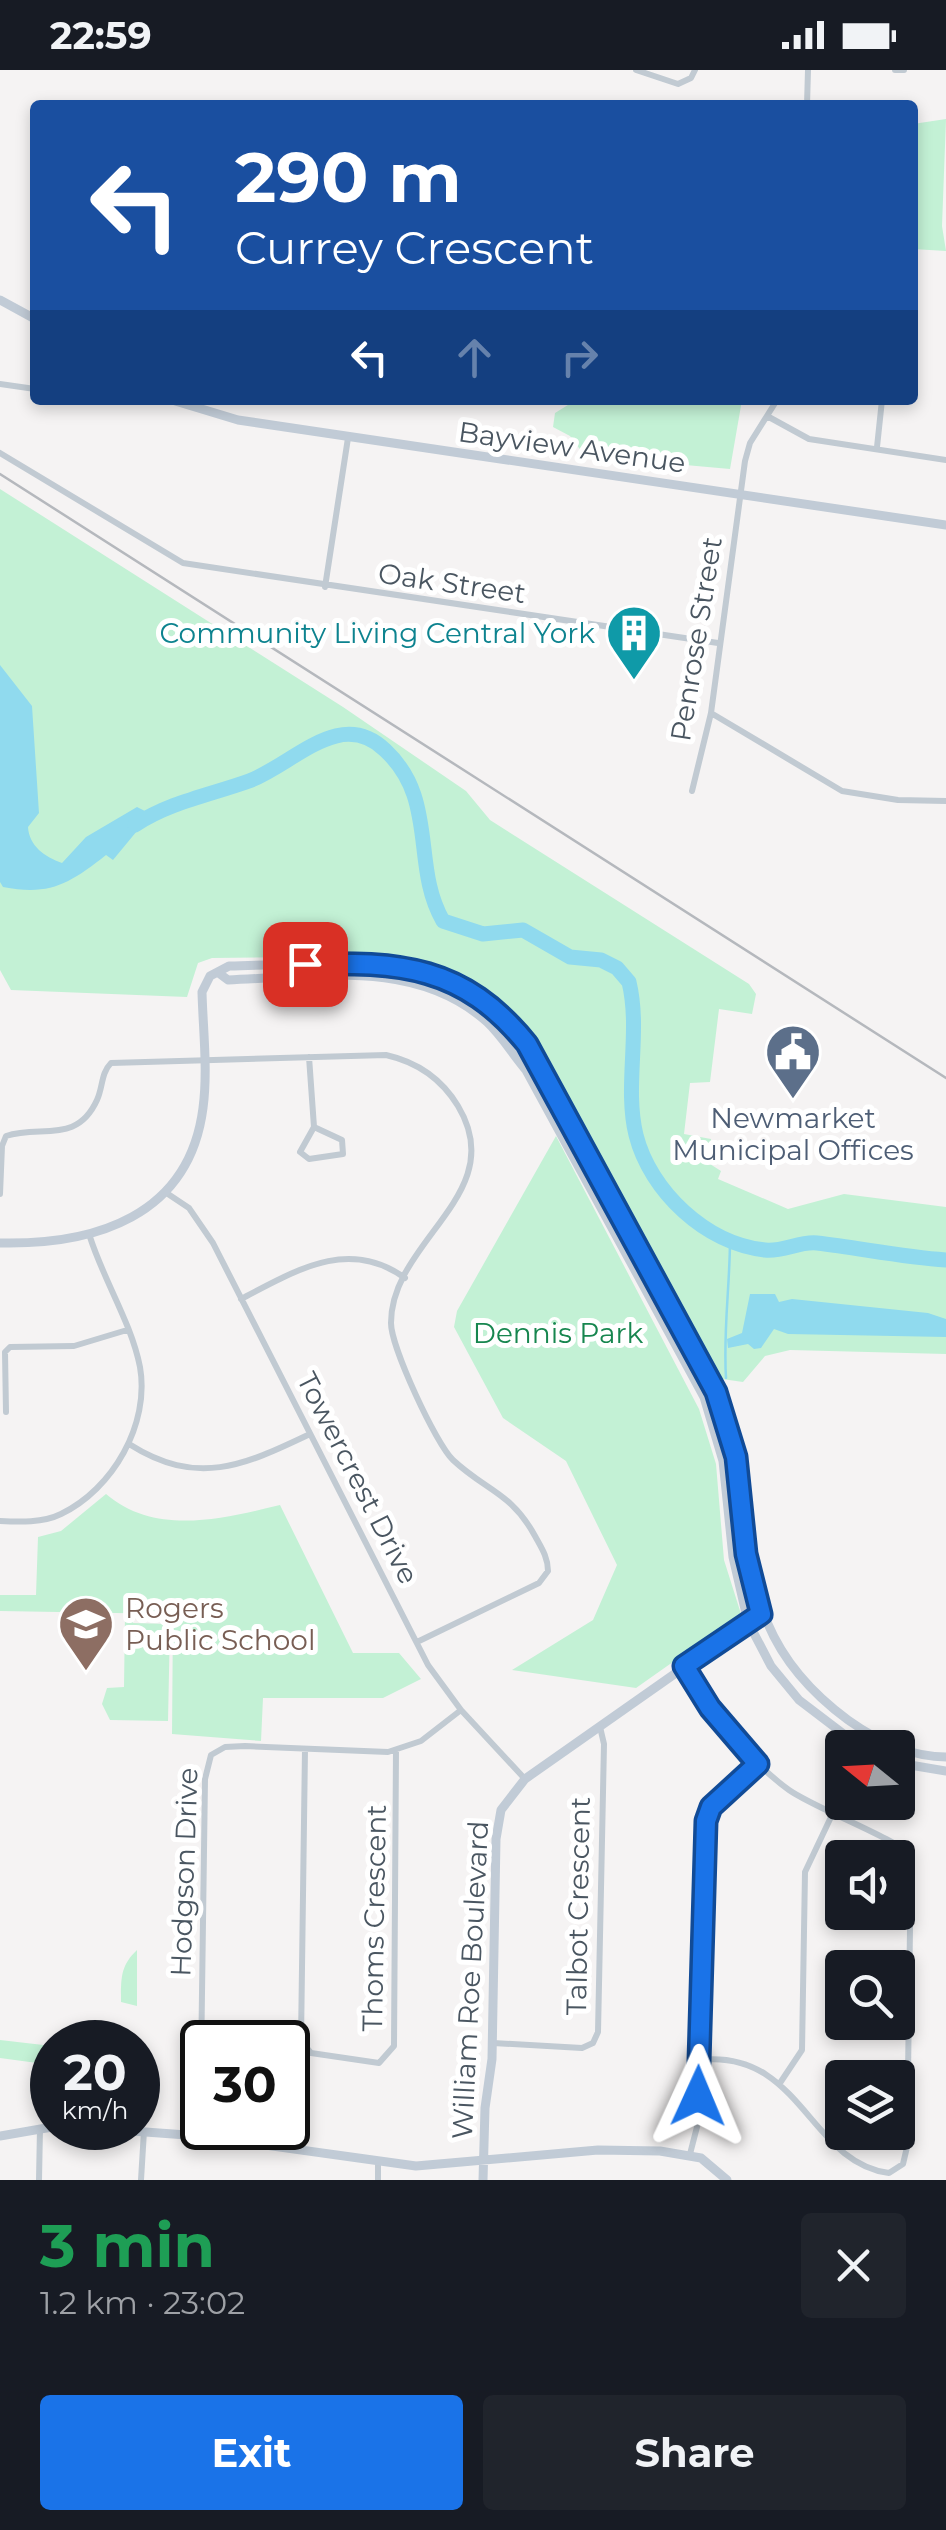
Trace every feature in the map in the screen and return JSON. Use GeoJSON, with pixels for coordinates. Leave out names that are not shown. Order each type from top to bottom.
{"type":"FeatureCollection","features":[{"type":"Feature","properties":{"kind":"main road"},"geometry":{"type":"LineString","coordinates":[[0,300],[30,315]]}},
{"type":"Feature","properties":{"kind":"main road","name":"Bayview Avenue"},"geometry":{"type":"LineString","coordinates":[[182,405],[348,438],[946,525]]}},
{"type":"Feature","properties":{"kind":"main road"},"geometry":{"type":"LineString","coordinates":[[0,1243],[50,1244],[90,1237],[122,1226],[164,1191],[192,1148],[199,1126],[204,1062],[202,992],[206,980],[228,966],[382,963],[452,980],[506,1018],[527,1044],[716,1392],[736,1457],[746,1554],[761,1614],[775,1644],[838,1712],[874,1736],[917,1754],[946,1757]]}},
{"type":"Feature","properties":{"kind":"main road"},"geometry":{"type":"LineString","coordinates":[[220,974],[228,980],[390,977],[416,982],[451,998],[490,1024],[526,1070],[704,1397],[724,1462],[733,1557],[748,1622],[771,1666],[799,1700],[838,1730]]}},
{"type":"Feature","properties":{"kind":"main road","name":"William Roe Boulevard"},"geometry":{"type":"LineString","coordinates":[[482,2180],[493,2043],[498,1818],[525,1779],[761,1614]]}},
{"type":"Feature","properties":{"kind":"main road"},"geometry":{"type":"LineString","coordinates":[[915,1766],[946,1771]]}},
{"type":"Feature","properties":{"kind":"main road"},"geometry":{"type":"LineString","coordinates":[[0,2136],[30,2130]]}},
{"type":"Feature","properties":{"kind":"main road"},"geometry":{"type":"LineString","coordinates":[[289,2150],[416,2166],[598,2150],[690,2154],[727,2180]]}},
{"type":"Feature","properties":{"kind":"street"},"geometry":{"type":"LineString","coordinates":[[636,70],[678,84],[691,78],[696,70]]}},
{"type":"Feature","properties":{"kind":"street"},"geometry":{"type":"LineString","coordinates":[[807,100],[808,70]]}},
{"type":"Feature","properties":{"kind":"street"},"geometry":{"type":"LineString","coordinates":[[895,70],[904,70]]}},
{"type":"Feature","properties":{"kind":"street"},"geometry":{"type":"LineString","coordinates":[[0,384],[30,388]]}},
{"type":"Feature","properties":{"kind":"street","name":"Penrose Street"},"geometry":{"type":"LineString","coordinates":[[692,791],[711,713],[718,643],[750,444],[774,405]]}},
{"type":"Feature","properties":{"kind":"street"},"geometry":{"type":"LineString","coordinates":[[878,448],[882,405]]}},
{"type":"Feature","properties":{"kind":"street"},"geometry":{"type":"LineString","coordinates":[[768,416],[810,440],[946,460]]}},
{"type":"Feature","properties":{"kind":"street"},"geometry":{"type":"LineString","coordinates":[[325,587],[348,438]]}},
{"type":"Feature","properties":{"kind":"street","name":"Oak Street"},"geometry":{"type":"LineString","coordinates":[[0,453],[179,562],[325,587],[718,643]]}},
{"type":"Feature","properties":{"kind":"street"},"geometry":{"type":"LineString","coordinates":[[711,713],[842,792],[898,800],[946,801]]}},
{"type":"Feature","properties":{"kind":"street"},"geometry":{"type":"LineString","coordinates":[[0,1194],[6,1136],[74,1129],[91,1110],[112,1064],[377,1055],[410,1062],[446,1089],[469,1124],[475,1147],[470,1172],[405,1278],[391,1322],[401,1363],[450,1457],[515,1504],[548,1563],[546,1575],[539,1583],[417,1642]]}},
{"type":"Feature","properties":{"kind":"street"},"geometry":{"type":"LineString","coordinates":[[309,1057],[314,1127],[300,1146],[303,1157],[343,1154],[342,1140],[314,1127]]}},
{"type":"Feature","properties":{"kind":"street","name":"Towercrest Drive"},"geometry":{"type":"LineString","coordinates":[[164,1191],[189,1208],[203,1226],[417,1642],[461,1710],[525,1779]]}},
{"type":"Feature","properties":{"kind":"street"},"geometry":{"type":"LineString","coordinates":[[0,1521],[61,1514],[92,1492],[129,1444],[142,1393],[138,1361],[90,1237]]}},
{"type":"Feature","properties":{"kind":"street"},"geometry":{"type":"LineString","coordinates":[[241,1298],[308,1264],[338,1257],[378,1264],[405,1278]]}},
{"type":"Feature","properties":{"kind":"street"},"geometry":{"type":"LineString","coordinates":[[6,1412],[5,1352],[10,1347],[74,1346],[127,1330]]}},
{"type":"Feature","properties":{"kind":"street"},"geometry":{"type":"LineString","coordinates":[[129,1444],[152,1458],[188,1468],[220,1470],[310,1434]]}},
{"type":"Feature","properties":{"kind":"street"},"geometry":{"type":"LineString","coordinates":[[684,1666],[710,1708],[758,1764],[825,1812]]}},
{"type":"Feature","properties":{"kind":"street"},"geometry":{"type":"LineString","coordinates":[[799,1700],[812,1686]]}},
{"type":"Feature","properties":{"kind":"street","name":"Hodgson Drive"},"geometry":{"type":"LineString","coordinates":[[202,2020],[207,1765],[211,1755],[225,1747],[396,1750],[421,1742],[461,1710]]}},
{"type":"Feature","properties":{"kind":"street","name":"Talbot Crescent"},"geometry":{"type":"LineString","coordinates":[[493,2043],[582,2048],[593,2043],[598,2032],[604,1744],[600,1727]]}},
{"type":"Feature","properties":{"kind":"street","name":"Thoms Crescent"},"geometry":{"type":"LineString","coordinates":[[305,1749],[301,2040],[311,2053],[380,2063],[394,2046],[396,1750]]}},
{"type":"Feature","properties":{"kind":"street"},"geometry":{"type":"LineString","coordinates":[[690,2154],[698,2122],[706,1821],[711,1807],[758,1764]]}},
{"type":"Feature","properties":{"kind":"street"},"geometry":{"type":"LineString","coordinates":[[780,2083],[802,2050],[806,1872],[829,1820]]}},
{"type":"Feature","properties":{"kind":"street"},"geometry":{"type":"LineString","coordinates":[[699,2060],[751,2064],[780,2083],[858,2162],[889,2173],[902,2164],[907,2147],[911,1856],[904,1848],[840,1820]]}},
{"type":"Feature","properties":{"kind":"street"},"geometry":{"type":"LineString","coordinates":[[39,2180],[40,2150]]}},
{"type":"Feature","properties":{"kind":"street"},"geometry":{"type":"LineString","coordinates":[[141,2180],[143,2150]]}},
{"type":"Feature","properties":{"kind":"street"},"geometry":{"type":"LineString","coordinates":[[378,2164],[378,2180]]}},
{"type":"Feature","properties":{"kind":"green space"},"geometry":{"type":"Polygon","coordinates":[[[946,119],[942,226],[946,251],[918,249],[918,123],[946,119]]]}},
{"type":"Feature","properties":{"kind":"green space"},"geometry":{"type":"Polygon","coordinates":[[[568,405],[741,405],[730,469],[585,456],[570,436],[553,427],[555,413],[568,405]]]}},
{"type":"Feature","properties":{"kind":"green space"},"geometry":{"type":"Polygon","coordinates":[[[0,489],[343,707],[466,791],[490,820],[749,984],[756,994],[752,1014],[719,1009],[710,1082],[690,1083],[684,1134],[711,1139],[710,1164],[721,1171],[718,1179],[788,1209],[844,1194],[946,1207],[946,1354],[790,1350],[765,1356],[743,1382],[715,1378],[544,1060],[514,1015],[446,970],[406,956],[212,958],[198,963],[187,997],[11,990],[0,970],[0,489]]]}},
{"type":"Feature","properties":{"kind":"green space","name":"Dennis Park"},"geometry":{"type":"Polygon","coordinates":[[[556,1136],[699,1409],[716,1464],[724,1560],[741,1614],[636,1688],[512,1670],[593,1620],[617,1565],[566,1461],[503,1418],[454,1327],[457,1311],[556,1136]]]}},
{"type":"Feature","properties":{"kind":"green space"},"geometry":{"type":"Polygon","coordinates":[[[106,1494],[125,1507],[167,1520],[212,1519],[280,1505],[353,1653],[399,1653],[421,1679],[383,1698],[263,1698],[261,1741],[172,1734],[173,1614],[0,1611],[0,1595],[36,1595],[38,1537],[61,1531],[106,1494]]]}},
{"type":"Feature","properties":{"kind":"green space"},"geometry":{"type":"Polygon","coordinates":[[[125,1616],[133,1616],[133,1623],[170,1624],[168,1721],[110,1720],[102,1704],[107,1688],[124,1687],[125,1616]]]}},
{"type":"Feature","properties":{"kind":"green space"},"geometry":{"type":"Polygon","coordinates":[[[137,1950],[137,2006],[121,2002],[121,1994],[124,1967],[137,1950]]]}},
{"type":"Feature","properties":{"kind":"green space"},"geometry":{"type":"Polygon","coordinates":[[[0,2040],[30,2043],[30,2062],[0,2058],[0,2040]]]}},
{"type":"Feature","properties":{"kind":"water"},"geometry":{"type":"Polygon","coordinates":[[[0,665],[32,706],[39,813],[28,827],[39,850],[62,863],[86,837],[137,807],[151,814],[113,860],[106,855],[81,874],[46,888],[3,887],[0,882],[0,665]]]}},
{"type":"Feature","properties":{"kind":"water"},"geometry":{"type":"Polygon","coordinates":[[[750,1294],[775,1294],[779,1302],[792,1299],[928,1313],[946,1319],[946,1337],[788,1334],[774,1329],[761,1348],[754,1349],[748,1344],[728,1348],[727,1339],[742,1333],[750,1294]]]}},
{"type":"Feature","properties":{"kind":"waterway"},"geometry":{"type":"LineString","coordinates":[[135,825],[176,805],[249,781],[334,736],[368,738],[395,760],[412,788],[427,875],[443,921],[483,934],[523,930],[570,957],[601,960],[617,968],[629,982],[636,1135],[654,1176],[684,1211],[702,1226],[743,1246],[765,1250],[817,1243],[946,1260]]}},
{"type":"Feature","properties":{"kind":"waterway"},"geometry":{"type":"LineString","coordinates":[[726,1378],[730,1239]]}},
{"type":"Feature","properties":{"kind":"railway"},"geometry":{"type":"LineString","coordinates":[[0,474],[946,1078]]}},
{"type":"Feature","properties":{"kind":"place","name":"Community Living Central York"},"geometry":{"type":"Point","coordinates":[634,682]}},
{"type":"Feature","properties":{"kind":"place","name":"Newmarket Municipal Offices"},"geometry":{"type":"Point","coordinates":[793,1101]}},
{"type":"Feature","properties":{"kind":"place","name":"Rogers Public School"},"geometry":{"type":"Point","coordinates":[86,1673]}},
{"type":"Feature","properties":{"kind":"route"},"geometry":{"type":"LineString","coordinates":[[305,964],[382,963],[418,969],[452,980],[506,1018],[527,1044],[716,1392],[736,1457],[746,1554],[761,1614],[684,1666],[710,1708],[758,1764],[721,1796],[706,1821],[698,2096]]}}]}
